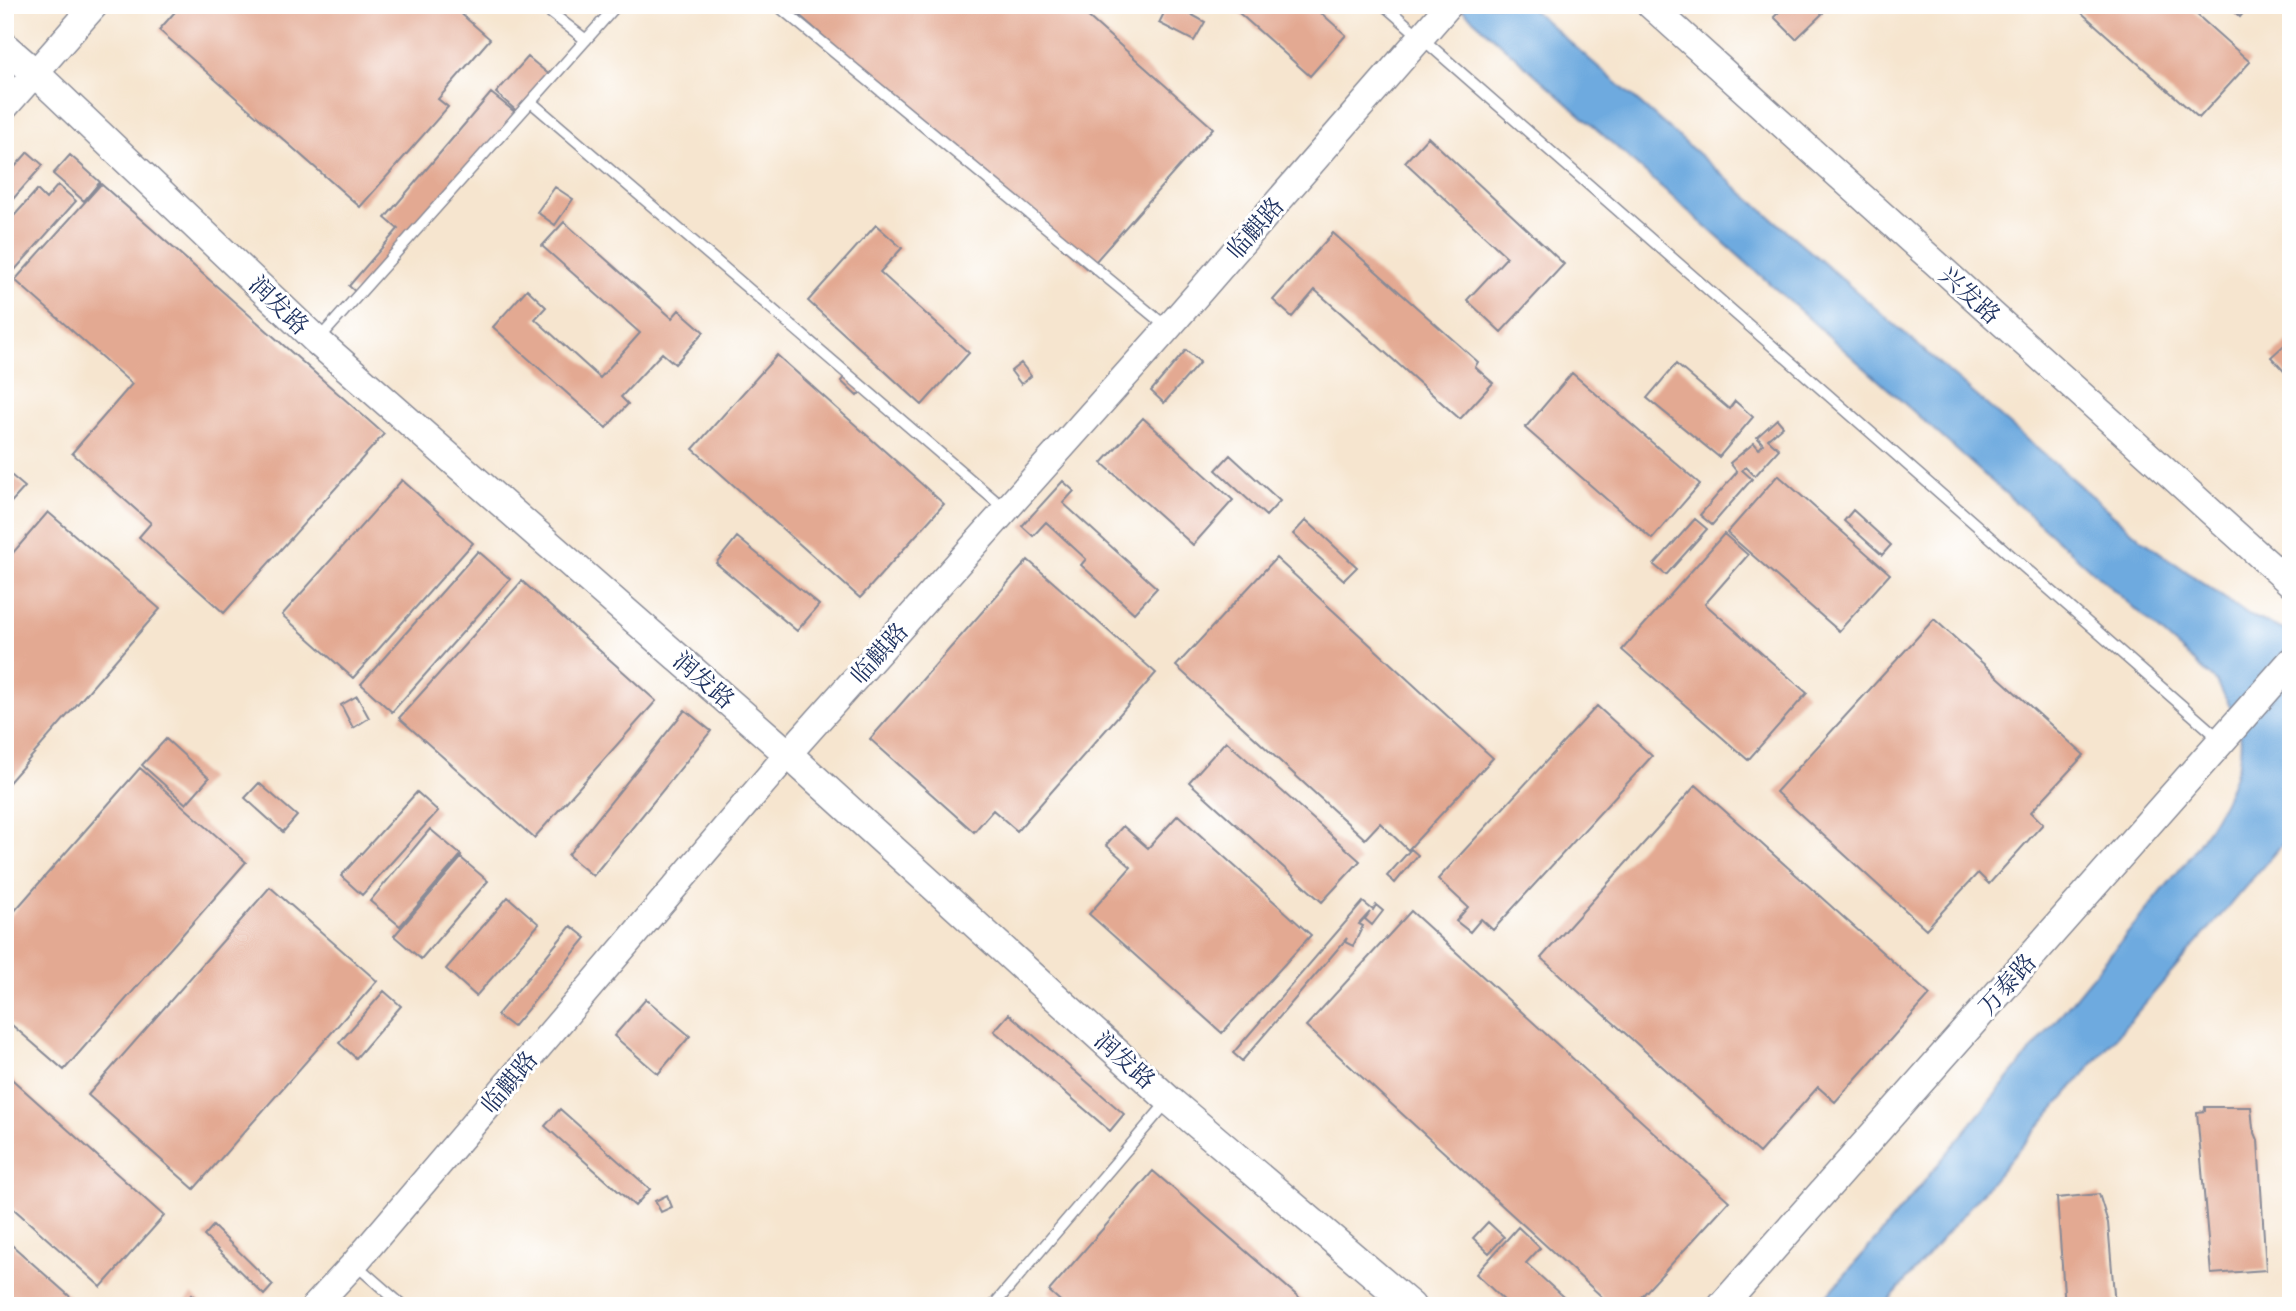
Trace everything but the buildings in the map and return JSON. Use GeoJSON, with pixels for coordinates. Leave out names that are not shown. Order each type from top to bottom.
{"type":"FeatureCollection","features":[{"type":"Feature","properties":{"kind":"main road","name":"润发路"},"geometry":{"type":"LineString","coordinates":[[5,47],[317,341],[788,754],[1169,1100],[1410,1306]]}},
{"type":"Feature","properties":{"kind":"main road","name":"万泰路"},"geometry":{"type":"LineString","coordinates":[[1722,1306],[2291,662]]}},
{"type":"Feature","properties":{"kind":"street"},"geometry":{"type":"LineString","coordinates":[[5,107],[95,5]]}},
{"type":"Feature","properties":{"kind":"street","name":"临麒路"},"geometry":{"type":"LineString","coordinates":[[315,1306],[354,1264],[788,754],[1168,328],[1449,5]]}},
{"type":"Feature","properties":{"kind":"street","name":"兴发路"},"geometry":{"type":"LineString","coordinates":[[1650,5],[2291,584]]}},
{"type":"Feature","properties":{"kind":"lane"},"geometry":{"type":"LineString","coordinates":[[541,5],[586,40]]}},
{"type":"Feature","properties":{"kind":"lane"},"geometry":{"type":"LineString","coordinates":[[317,341],[617,5]]}},
{"type":"Feature","properties":{"kind":"lane"},"geometry":{"type":"LineString","coordinates":[[777,5],[1168,328]]}},
{"type":"Feature","properties":{"kind":"lane"},"geometry":{"type":"LineString","coordinates":[[1384,5],[2223,741]]}},
{"type":"Feature","properties":{"kind":"lane"},"geometry":{"type":"LineString","coordinates":[[531,102],[1006,510]]}},
{"type":"Feature","properties":{"kind":"lane"},"geometry":{"type":"LineString","coordinates":[[993,1306],[1169,1100]]}},
{"type":"Feature","properties":{"kind":"lane"},"geometry":{"type":"LineString","coordinates":[[354,1264],[403,1306]]}},
{"type":"Feature","properties":{"kind":"water"},"geometry":{"type":"Polygon","coordinates":[[[1457,5],[1527,5],[2141,539],[2248,615],[2291,633],[2291,834],[1884,1306],[1818,1306],[1884,1230],[2186,862],[2215,817],[2232,783],[2241,748],[2239,726],[2217,682],[1457,5]]]}}]}
